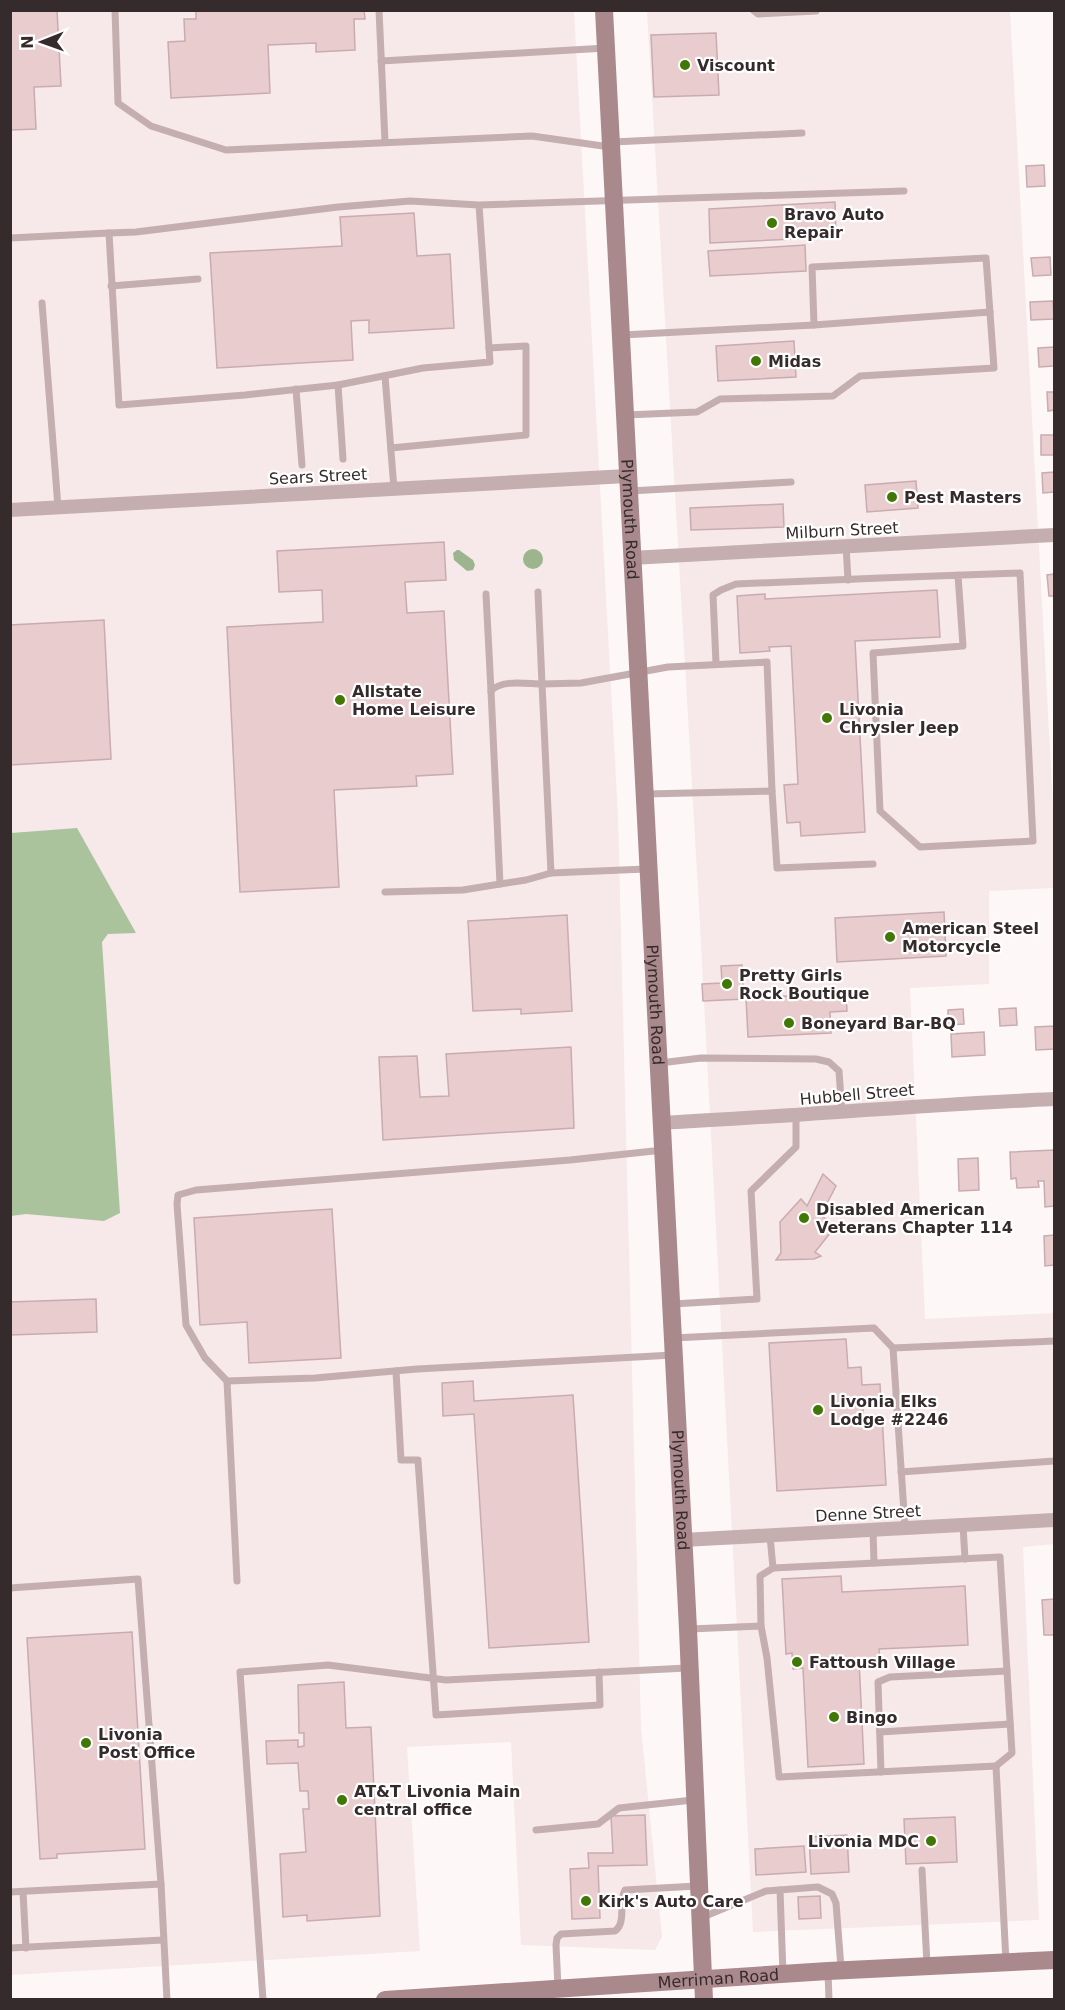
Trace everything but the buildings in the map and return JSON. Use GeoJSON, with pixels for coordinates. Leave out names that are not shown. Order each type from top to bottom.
{"type":"FeatureCollection","features":[{"type":"Feature","properties":{"kind":"main road","name":"Plymouth Road"},"geometry":{"type":"LineString","coordinates":[[604,10],[690,1668],[705,2000]]}},
{"type":"Feature","properties":{"kind":"main road","name":"Merriman Road"},"geometry":{"type":"LineString","coordinates":[[385,2000],[506,1996],[703,1979],[1054,1960]]}},
{"type":"Feature","properties":{"kind":"street","name":"Sears Street"},"geometry":{"type":"LineString","coordinates":[[10,510],[394,489],[627,484]]}},
{"type":"Feature","properties":{"kind":"street","name":"Milburn Street"},"geometry":{"type":"LineString","coordinates":[[631,558],[1054,535]]}},
{"type":"Feature","properties":{"kind":"street","name":"Hubbell Street"},"geometry":{"type":"LineString","coordinates":[[662,1123],[842,1113],[921,1105],[1054,1099]]}},
{"type":"Feature","properties":{"kind":"street","name":"Denne Street"},"geometry":{"type":"LineString","coordinates":[[683,1540],[1054,1520]]}},
{"type":"Feature","properties":{"kind":"lane"},"geometry":{"type":"LineString","coordinates":[[114,10],[118,103],[151,126],[226,150],[532,136],[610,145],[802,133]]}},
{"type":"Feature","properties":{"kind":"lane"},"geometry":{"type":"LineString","coordinates":[[379,10],[385,142]]}},
{"type":"Feature","properties":{"kind":"lane"},"geometry":{"type":"LineString","coordinates":[[753,10],[758,14],[816,11]]}},
{"type":"Feature","properties":{"kind":"lane"},"geometry":{"type":"LineString","coordinates":[[381,61],[606,48]]}},
{"type":"Feature","properties":{"kind":"lane"},"geometry":{"type":"LineString","coordinates":[[10,238],[136,232],[338,207],[398,202],[479,205],[904,191]]}},
{"type":"Feature","properties":{"kind":"lane"},"geometry":{"type":"LineString","coordinates":[[109,233],[119,405],[338,385],[423,368],[490,362],[479,205]]}},
{"type":"Feature","properties":{"kind":"lane"},"geometry":{"type":"LineString","coordinates":[[624,415],[697,412],[720,399],[833,396],[860,376],[994,368],[986,258],[812,267],[814,325]]}},
{"type":"Feature","properties":{"kind":"lane"},"geometry":{"type":"LineString","coordinates":[[111,286],[198,279]]}},
{"type":"Feature","properties":{"kind":"lane"},"geometry":{"type":"LineString","coordinates":[[42,303],[58,507]]}},
{"type":"Feature","properties":{"kind":"lane"},"geometry":{"type":"LineString","coordinates":[[620,335],[814,325],[990,312]]}},
{"type":"Feature","properties":{"kind":"lane"},"geometry":{"type":"LineString","coordinates":[[391,448],[526,435],[526,346],[489,348]]}},
{"type":"Feature","properties":{"kind":"lane"},"geometry":{"type":"LineString","coordinates":[[386,376],[394,489]]}},
{"type":"Feature","properties":{"kind":"lane"},"geometry":{"type":"LineString","coordinates":[[338,385],[343,459]]}},
{"type":"Feature","properties":{"kind":"lane"},"geometry":{"type":"LineString","coordinates":[[296,389],[302,465]]}},
{"type":"Feature","properties":{"kind":"lane"},"geometry":{"type":"LineString","coordinates":[[627,484],[791,482]]}},
{"type":"Feature","properties":{"kind":"lane"},"geometry":{"type":"LineString","coordinates":[[846,546],[849,580]]}},
{"type":"Feature","properties":{"kind":"lane"},"geometry":{"type":"LineString","coordinates":[[716,663],[713,595],[736,584],[958,575],[1020,573],[1033,841],[920,847],[880,811],[873,653],[963,646],[958,575]]}},
{"type":"Feature","properties":{"kind":"lane"},"geometry":{"type":"LineString","coordinates":[[538,592],[552,873]]}},
{"type":"Feature","properties":{"kind":"lane"},"geometry":{"type":"LineString","coordinates":[[486,594],[500,884]]}},
{"type":"Feature","properties":{"kind":"lane"},"geometry":{"type":"LineString","coordinates":[[490,691],[495,686],[504,684],[581,683],[668,667],[767,662],[777,868],[873,864]]}},
{"type":"Feature","properties":{"kind":"lane"},"geometry":{"type":"LineString","coordinates":[[644,794],[772,791]]}},
{"type":"Feature","properties":{"kind":"lane"},"geometry":{"type":"LineString","coordinates":[[385,892],[463,890],[526,880],[552,873],[648,869]]}},
{"type":"Feature","properties":{"kind":"lane"},"geometry":{"type":"LineString","coordinates":[[658,1063],[701,1058],[822,1060],[829,1062],[839,1071],[842,1113]]}},
{"type":"Feature","properties":{"kind":"lane"},"geometry":{"type":"LineString","coordinates":[[671,1304],[757,1299],[751,1191],[796,1147],[796,1115]]}},
{"type":"Feature","properties":{"kind":"lane"},"geometry":{"type":"LineString","coordinates":[[237,1581],[227,1381],[206,1358],[186,1326],[178,1195],[196,1190],[570,1160],[663,1150]]}},
{"type":"Feature","properties":{"kind":"lane"},"geometry":{"type":"LineString","coordinates":[[227,1381],[315,1378],[873,1328],[893,1347],[904,1527]]}},
{"type":"Feature","properties":{"kind":"lane"},"geometry":{"type":"LineString","coordinates":[[893,1347],[1054,1341]]}},
{"type":"Feature","properties":{"kind":"lane"},"geometry":{"type":"LineString","coordinates":[[396,1371],[401,1460],[418,1460],[436,1715],[600,1705],[599,1672]]}},
{"type":"Feature","properties":{"kind":"lane"},"geometry":{"type":"LineString","coordinates":[[902,1472],[1054,1461]]}},
{"type":"Feature","properties":{"kind":"lane"},"geometry":{"type":"LineString","coordinates":[[963,1525],[965,1559]]}},
{"type":"Feature","properties":{"kind":"lane"},"geometry":{"type":"LineString","coordinates":[[873,1530],[874,1563]]}},
{"type":"Feature","properties":{"kind":"lane"},"geometry":{"type":"LineString","coordinates":[[770,1536],[773,1568]]}},
{"type":"Feature","properties":{"kind":"lane"},"geometry":{"type":"LineString","coordinates":[[1000,1557],[1012,1753],[996,1766],[779,1777],[767,1658],[761,1626],[760,1576],[773,1568],[965,1559],[1000,1557]]}},
{"type":"Feature","properties":{"kind":"lane"},"geometry":{"type":"LineString","coordinates":[[10,1588],[138,1579],[161,1884],[167,2000]]}},
{"type":"Feature","properties":{"kind":"lane"},"geometry":{"type":"LineString","coordinates":[[688,1629],[761,1626]]}},
{"type":"Feature","properties":{"kind":"lane"},"geometry":{"type":"LineString","coordinates":[[263,2000],[240,1672],[328,1665],[433,1679],[690,1668]]}},
{"type":"Feature","properties":{"kind":"lane"},"geometry":{"type":"LineString","coordinates":[[881,1772],[878,1682],[890,1677],[1007,1671]]}},
{"type":"Feature","properties":{"kind":"lane"},"geometry":{"type":"LineString","coordinates":[[880,1732],[1010,1724]]}},
{"type":"Feature","properties":{"kind":"lane"},"geometry":{"type":"LineString","coordinates":[[996,1766],[1006,1963]]}},
{"type":"Feature","properties":{"kind":"lane"},"geometry":{"type":"LineString","coordinates":[[537,1830],[598,1824],[619,1808],[696,1800]]}},
{"type":"Feature","properties":{"kind":"lane"},"geometry":{"type":"LineString","coordinates":[[922,1870],[927,1966]]}},
{"type":"Feature","properties":{"kind":"lane"},"geometry":{"type":"LineString","coordinates":[[10,1892],[161,1884]]}},
{"type":"Feature","properties":{"kind":"lane"},"geometry":{"type":"LineString","coordinates":[[565,1992],[556,1944],[561,1934],[615,1931],[620,1928],[622,1894],[625,1890],[699,1886]]}},
{"type":"Feature","properties":{"kind":"lane"},"geometry":{"type":"LineString","coordinates":[[701,1918],[757,1893],[818,1887],[832,1894],[836,1903],[834,1971],[829,2000]]}},
{"type":"Feature","properties":{"kind":"lane"},"geometry":{"type":"LineString","coordinates":[[780,1890],[783,1974]]}},
{"type":"Feature","properties":{"kind":"lane"},"geometry":{"type":"LineString","coordinates":[[23,1892],[26,1948]]}},
{"type":"Feature","properties":{"kind":"lane"},"geometry":{"type":"LineString","coordinates":[[10,1948],[163,1940]]}},
{"type":"Feature","properties":{"kind":"shaded area"},"geometry":{"type":"Polygon","coordinates":[[[11,11],[574,11],[618,817],[641,1728],[662,1937],[655,1950],[521,1945],[511,1742],[407,1747],[420,1951],[11,1975],[11,11]]]}},
{"type":"Feature","properties":{"kind":"shaded area"},"geometry":{"type":"Polygon","coordinates":[[[647,11],[1010,11],[1054,825],[1054,888],[989,891],[989,984],[910,988],[925,1319],[1054,1313],[1054,1544],[1023,1547],[1039,1920],[753,1932],[699,906],[647,11]]]}},
{"type":"Feature","properties":{"kind":"shaded area"},"geometry":{"type":"Polygon","coordinates":[[[533,549],[540,552],[543,559],[540,566],[533,569],[526,566],[523,559],[526,552],[533,549]]]}},
{"type":"Feature","properties":{"kind":"shaded area"},"geometry":{"type":"Polygon","coordinates":[[[457,550],[473,560],[475,565],[473,570],[467,571],[454,560],[453,553],[457,550]]]}},
{"type":"Feature","properties":{"kind":"shaded area"},"geometry":{"type":"Polygon","coordinates":[[[77,828],[136,933],[108,934],[102,942],[120,1213],[104,1221],[26,1214],[11,1216],[11,833],[77,828]]]}},
{"type":"Feature","properties":{"kind":"place","name":"Viscount"},"geometry":{"type":"Point","coordinates":[685,65]}},
{"type":"Feature","properties":{"kind":"place","name":"Bravo Auto Repair"},"geometry":{"type":"Point","coordinates":[772,223]}},
{"type":"Feature","properties":{"kind":"place","name":"Midas"},"geometry":{"type":"Point","coordinates":[756,361]}},
{"type":"Feature","properties":{"kind":"place","name":"Pest Masters"},"geometry":{"type":"Point","coordinates":[892,497]}},
{"type":"Feature","properties":{"kind":"place","name":"Allstate Home Leisure"},"geometry":{"type":"Point","coordinates":[340,700]}},
{"type":"Feature","properties":{"kind":"place","name":"Livonia Chrysler Jeep"},"geometry":{"type":"Point","coordinates":[827,718]}},
{"type":"Feature","properties":{"kind":"place","name":"American Steel Motorcycle"},"geometry":{"type":"Point","coordinates":[890,937]}},
{"type":"Feature","properties":{"kind":"place","name":"Pretty Girls Rock Boutique"},"geometry":{"type":"Point","coordinates":[727,984]}},
{"type":"Feature","properties":{"kind":"place","name":"Boneyard Bar-BQ"},"geometry":{"type":"Point","coordinates":[789,1023]}},
{"type":"Feature","properties":{"kind":"place","name":"Disabled American Veterans Chapter 114"},"geometry":{"type":"Point","coordinates":[804,1218]}},
{"type":"Feature","properties":{"kind":"place","name":"Livonia Elks Lodge #2246"},"geometry":{"type":"Point","coordinates":[818,1410]}},
{"type":"Feature","properties":{"kind":"place","name":"Fattoush Village"},"geometry":{"type":"Point","coordinates":[797,1662]}},
{"type":"Feature","properties":{"kind":"place","name":"Bingo"},"geometry":{"type":"Point","coordinates":[834,1717]}},
{"type":"Feature","properties":{"kind":"place","name":"Livonia Post Office"},"geometry":{"type":"Point","coordinates":[86,1743]}},
{"type":"Feature","properties":{"kind":"place","name":"AT&T Livonia Main central office"},"geometry":{"type":"Point","coordinates":[342,1800]}},
{"type":"Feature","properties":{"kind":"place","name":"Livonia MDC"},"geometry":{"type":"Point","coordinates":[931,1841]}},
{"type":"Feature","properties":{"kind":"place","name":"Kirk's Auto Care"},"geometry":{"type":"Point","coordinates":[586,1901]}}]}
